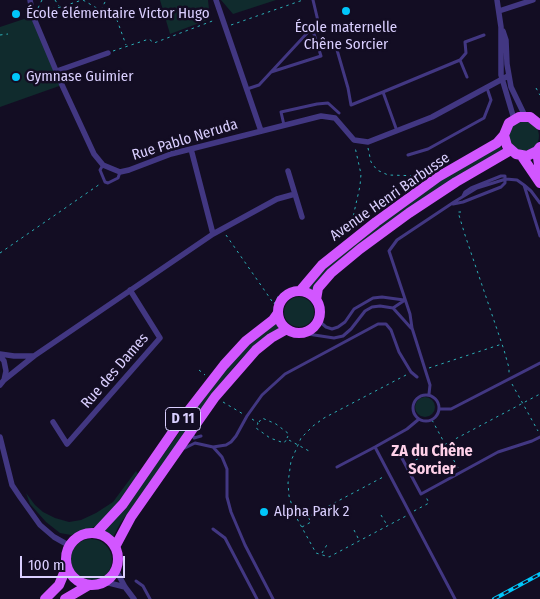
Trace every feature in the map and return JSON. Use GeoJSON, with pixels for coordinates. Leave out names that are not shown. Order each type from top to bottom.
{"type":"FeatureCollection","features":[{"type":"Feature","properties":{"kind":"main road"},"geometry":{"type":"LineString","coordinates":[[514,119],[535,119]]}},
{"type":"Feature","properties":{"kind":"main road","name":"Avenue Henri Barbusse"},"geometry":{"type":"LineString","coordinates":[[296,290],[322,265],[369,227],[426,186],[497,143],[514,119]]}},
{"type":"Feature","properties":{"kind":"main road"},"geometry":{"type":"LineString","coordinates":[[504,135],[507,146],[521,156],[540,182]]}},
{"type":"Feature","properties":{"kind":"main road"},"geometry":{"type":"LineString","coordinates":[[521,156],[532,154],[538,149]]}},
{"type":"Feature","properties":{"kind":"main road"},"geometry":{"type":"LineString","coordinates":[[538,149],[540,171]]}},
{"type":"Feature","properties":{"kind":"main road","name":"Avenue Henri Barbusse"},"geometry":{"type":"LineString","coordinates":[[316,300],[318,288],[331,273],[360,249],[456,182],[511,150]]}},
{"type":"Feature","properties":{"kind":"main road"},"geometry":{"type":"LineString","coordinates":[[540,176],[540,182]]}},
{"type":"Feature","properties":{"kind":"main road"},"geometry":{"type":"LineString","coordinates":[[296,290],[312,296],[316,300],[319,307],[318,320],[312,329],[301,333],[288,329],[280,321],[275,307],[296,290]]}},
{"type":"Feature","properties":{"kind":"main road","name":"D 11"},"geometry":{"type":"LineString","coordinates":[[96,533],[123,504],[180,423],[224,365],[246,341],[273,320],[275,307]]}},
{"type":"Feature","properties":{"kind":"main road","name":"D 11"},"geometry":{"type":"LineString","coordinates":[[115,547],[124,529],[144,499],[215,397],[256,350],[271,338],[288,329]]}},
{"type":"Feature","properties":{"kind":"main road"},"geometry":{"type":"LineString","coordinates":[[46,599],[59,585],[67,566],[67,552],[75,540],[82,535],[96,533],[105,536],[111,541],[118,555],[116,570],[105,582],[89,585],[65,599]]}},
{"type":"Feature","properties":{"kind":"main road"},"geometry":{"type":"LineString","coordinates":[[67,566],[75,579],[89,585]]}},
{"type":"Feature","properties":{"kind":"street"},"geometry":{"type":"LineString","coordinates":[[30,0],[33,16],[57,71],[94,154],[103,165]]}},
{"type":"Feature","properties":{"kind":"street"},"geometry":{"type":"LineString","coordinates":[[216,0],[261,131]]}},
{"type":"Feature","properties":{"kind":"street"},"geometry":{"type":"LineString","coordinates":[[496,0],[501,27],[507,96],[514,119]]}},
{"type":"Feature","properties":{"kind":"street"},"geometry":{"type":"LineString","coordinates":[[499,11],[533,0]]}},
{"type":"Feature","properties":{"kind":"street"},"geometry":{"type":"LineString","coordinates":[[501,27],[506,44],[504,76],[514,96],[535,119]]}},
{"type":"Feature","properties":{"kind":"street"},"geometry":{"type":"LineString","coordinates":[[57,71],[108,53]]}},
{"type":"Feature","properties":{"kind":"street"},"geometry":{"type":"LineString","coordinates":[[397,131],[432,117],[489,85],[495,76],[504,76]]}},
{"type":"Feature","properties":{"kind":"street"},"geometry":{"type":"LineString","coordinates":[[489,85],[500,87],[507,96]]}},
{"type":"Feature","properties":{"kind":"street","name":"Rue Pablo Neruda"},"geometry":{"type":"LineString","coordinates":[[103,165],[120,172],[129,170],[165,156],[321,116],[335,118],[354,140],[368,142],[397,131]]}},
{"type":"Feature","properties":{"kind":"street"},"geometry":{"type":"LineString","coordinates":[[191,149],[213,234]]}},
{"type":"Feature","properties":{"kind":"street"},"geometry":{"type":"LineString","coordinates":[[288,170],[302,217]]}},
{"type":"Feature","properties":{"kind":"street"},"geometry":{"type":"LineString","coordinates":[[2,383],[34,356],[213,234],[277,199],[295,194]]}},
{"type":"Feature","properties":{"kind":"street","name":"Rue des Dames"},"geometry":{"type":"LineString","coordinates":[[53,422],[67,444],[160,338],[130,290]]}},
{"type":"Feature","properties":{"kind":"street"},"geometry":{"type":"LineString","coordinates":[[2,383],[5,366],[0,355],[34,356]]}},
{"type":"Feature","properties":{"kind":"street"},"geometry":{"type":"LineString","coordinates":[[0,438],[12,484],[20,497],[40,525],[54,537],[70,546]]}},
{"type":"Feature","properties":{"kind":"street"},"geometry":{"type":"LineString","coordinates":[[116,570],[134,599]]}},
{"type":"Feature","properties":{"kind":"street"},"geometry":{"type":"LineString","coordinates":[[105,582],[125,587]]}},
{"type":"Feature","properties":{"kind":"lane"},"geometry":{"type":"LineString","coordinates":[[247,89],[259,85],[318,21],[312,0]]}},
{"type":"Feature","properties":{"kind":"lane"},"geometry":{"type":"LineString","coordinates":[[271,72],[321,56],[314,34],[310,30]]}},
{"type":"Feature","properties":{"kind":"lane"},"geometry":{"type":"LineString","coordinates":[[335,43],[351,105],[460,60],[466,53],[465,42],[484,35]]}},
{"type":"Feature","properties":{"kind":"lane"},"geometry":{"type":"LineString","coordinates":[[460,60],[468,77]]}},
{"type":"Feature","properties":{"kind":"lane"},"geometry":{"type":"LineString","coordinates":[[408,155],[428,148],[484,118],[491,100],[489,85]]}},
{"type":"Feature","properties":{"kind":"lane"},"geometry":{"type":"LineString","coordinates":[[383,92],[397,131]]}},
{"type":"Feature","properties":{"kind":"lane"},"geometry":{"type":"LineString","coordinates":[[284,125],[281,112],[316,104],[328,103],[339,113]]}},
{"type":"Feature","properties":{"kind":"lane"},"geometry":{"type":"LineString","coordinates":[[103,165],[100,170],[105,182],[108,183],[118,178],[120,172]]}},
{"type":"Feature","properties":{"kind":"lane"},"geometry":{"type":"LineString","coordinates":[[453,204],[501,187],[505,183],[505,179]]}},
{"type":"Feature","properties":{"kind":"lane"},"geometry":{"type":"LineString","coordinates":[[429,394],[430,384],[412,328],[410,314],[389,251],[397,240],[462,197],[477,188],[505,179],[517,180],[524,185],[540,236]]}},
{"type":"Feature","properties":{"kind":"lane"},"geometry":{"type":"LineString","coordinates":[[517,180],[531,191],[540,202]]}},
{"type":"Feature","properties":{"kind":"lane"},"geometry":{"type":"LineString","coordinates":[[318,320],[332,329],[345,322],[354,308],[373,298],[382,297],[405,300]]}},
{"type":"Feature","properties":{"kind":"lane"},"geometry":{"type":"LineString","coordinates":[[301,333],[334,338],[343,336],[351,329],[359,316],[372,307],[393,308],[405,300]]}},
{"type":"Feature","properties":{"kind":"lane"},"geometry":{"type":"LineString","coordinates":[[393,308],[412,328]]}},
{"type":"Feature","properties":{"kind":"lane"},"geometry":{"type":"LineString","coordinates":[[195,443],[213,447],[226,445],[231,442],[262,394],[285,374],[378,324],[386,324],[391,330],[411,372],[417,377]]}},
{"type":"Feature","properties":{"kind":"lane"},"geometry":{"type":"LineString","coordinates":[[440,409],[451,409],[540,362]]}},
{"type":"Feature","properties":{"kind":"lane"},"geometry":{"type":"LineString","coordinates":[[533,366],[540,367]]}},
{"type":"Feature","properties":{"kind":"lane"},"geometry":{"type":"LineString","coordinates":[[429,394],[436,398],[440,409],[438,415],[432,420],[425,421],[419,419],[414,413],[413,405],[417,398],[429,394]]}},
{"type":"Feature","properties":{"kind":"lane"},"geometry":{"type":"LineString","coordinates":[[337,467],[407,429],[419,419]]}},
{"type":"Feature","properties":{"kind":"lane"},"geometry":{"type":"LineString","coordinates":[[144,499],[162,480],[185,448],[195,443],[201,436],[194,438],[192,432]]}},
{"type":"Feature","properties":{"kind":"lane"},"geometry":{"type":"LineString","coordinates":[[396,447],[421,494],[498,452],[532,441],[540,436]]}},
{"type":"Feature","properties":{"kind":"lane"},"geometry":{"type":"LineString","coordinates":[[213,447],[222,457],[227,469],[227,497],[231,512],[245,545],[273,599]]}},
{"type":"Feature","properties":{"kind":"lane"},"geometry":{"type":"LineString","coordinates":[[375,447],[455,599]]}},
{"type":"Feature","properties":{"kind":"lane"},"geometry":{"type":"LineString","coordinates":[[214,529],[225,538],[257,599]]}},
{"type":"Feature","properties":{"kind":"lane"},"geometry":{"type":"LineString","coordinates":[[136,581],[143,586],[150,599]]}},
{"type":"Feature","properties":{"kind":"path"},"geometry":{"type":"LineString","coordinates":[[42,0],[36,12],[83,0],[117,20],[127,46]]}},
{"type":"Feature","properties":{"kind":"path"},"geometry":{"type":"LineString","coordinates":[[55,0],[59,7]]}},
{"type":"Feature","properties":{"kind":"path"},"geometry":{"type":"LineString","coordinates":[[100,10],[106,0]]}},
{"type":"Feature","properties":{"kind":"path"},"geometry":{"type":"LineString","coordinates":[[225,27],[303,0]]}},
{"type":"Feature","properties":{"kind":"path"},"geometry":{"type":"LineString","coordinates":[[108,53],[149,39],[154,42],[222,17]]}},
{"type":"Feature","properties":{"kind":"path"},"geometry":{"type":"LineString","coordinates":[[0,35],[8,34]]}},
{"type":"Feature","properties":{"kind":"path"},"geometry":{"type":"LineString","coordinates":[[536,88],[540,95]]}},
{"type":"Feature","properties":{"kind":"path"},"geometry":{"type":"LineString","coordinates":[[345,238],[360,186],[361,174],[354,147],[358,148]]}},
{"type":"Feature","properties":{"kind":"path"},"geometry":{"type":"LineString","coordinates":[[364,148],[368,147],[371,162],[377,170],[383,173],[388,175],[426,176]]}},
{"type":"Feature","properties":{"kind":"path"},"geometry":{"type":"LineString","coordinates":[[0,254],[105,182]]}},
{"type":"Feature","properties":{"kind":"path"},"geometry":{"type":"LineString","coordinates":[[461,212],[458,212],[465,235],[504,350],[509,368],[509,379],[540,436]]}},
{"type":"Feature","properties":{"kind":"path"},"geometry":{"type":"LineString","coordinates":[[222,229],[275,307]]}},
{"type":"Feature","properties":{"kind":"path"},"geometry":{"type":"LineString","coordinates":[[275,307],[279,295],[296,290]]}},
{"type":"Feature","properties":{"kind":"path"},"geometry":{"type":"LineString","coordinates":[[199,370],[205,375]]}},
{"type":"Feature","properties":{"kind":"path"},"geometry":{"type":"LineString","coordinates":[[406,466],[540,394]]}},
{"type":"Feature","properties":{"kind":"path"},"geometry":{"type":"LineString","coordinates":[[220,400],[244,415]]}},
{"type":"Feature","properties":{"kind":"path"},"geometry":{"type":"LineString","coordinates":[[262,418],[276,424],[288,434],[287,439],[284,443],[270,438],[256,428],[258,423],[262,418]]}},
{"type":"Feature","properties":{"kind":"path"},"geometry":{"type":"LineString","coordinates":[[251,419],[258,423]]}},
{"type":"Feature","properties":{"kind":"path"},"geometry":{"type":"LineString","coordinates":[[432,420],[460,473]]}},
{"type":"Feature","properties":{"kind":"path"},"geometry":{"type":"LineString","coordinates":[[287,439],[309,451]]}},
{"type":"Feature","properties":{"kind":"path"},"geometry":{"type":"LineString","coordinates":[[302,527],[311,522],[308,517],[389,474]]}},
{"type":"Feature","properties":{"kind":"path"},"geometry":{"type":"LineString","coordinates":[[415,511],[429,503],[426,497]]}},
{"type":"Feature","properties":{"kind":"path"},"geometry":{"type":"LineString","coordinates":[[381,515],[387,526]]}},
{"type":"Feature","properties":{"kind":"path"},"geometry":{"type":"LineString","coordinates":[[354,530],[360,540]]}},
{"type":"Feature","properties":{"kind":"path"},"geometry":{"type":"LineString","coordinates":[[321,555],[328,543]]}},
{"type":"Feature","properties":{"kind":"green space"},"geometry":{"type":"Polygon","coordinates":[[[160,0],[208,0],[210,19],[170,34],[160,0]]]}},
{"type":"Feature","properties":{"kind":"green space"},"geometry":{"type":"Polygon","coordinates":[[[221,0],[276,0],[233,14],[221,0]]]}},
{"type":"Feature","properties":{"kind":"green space"},"geometry":{"type":"Polygon","coordinates":[[[33,16],[62,85],[0,107],[0,27],[33,16]]]}},
{"type":"Feature","properties":{"kind":"green space"},"geometry":{"type":"Polygon","coordinates":[[[524,121],[530,122],[538,130],[538,142],[530,150],[524,151],[518,150],[510,142],[509,136],[510,130],[518,122],[524,121]]]}},
{"type":"Feature","properties":{"kind":"green space"},"geometry":{"type":"Polygon","coordinates":[[[499,145],[503,150],[439,189],[313,294],[306,290],[326,265],[363,236],[444,178],[499,145]]]}},
{"type":"Feature","properties":{"kind":"green space"},"geometry":{"type":"Polygon","coordinates":[[[299,297],[309,302],[314,312],[309,322],[299,327],[289,322],[284,312],[289,302],[299,297]]]}},
{"type":"Feature","properties":{"kind":"green space"},"geometry":{"type":"Polygon","coordinates":[[[276,323],[279,329],[256,344],[219,385],[120,524],[112,539],[102,532],[155,466],[223,372],[253,339],[276,323]]]}},
{"type":"Feature","properties":{"kind":"green space"},"geometry":{"type":"Polygon","coordinates":[[[421,397],[429,397],[435,403],[435,411],[429,417],[421,417],[415,411],[415,403],[421,397]]]}},
{"type":"Feature","properties":{"kind":"green space"},"geometry":{"type":"Polygon","coordinates":[[[136,471],[138,474],[116,505],[97,525],[85,532],[71,535],[60,533],[46,522],[30,504],[26,493],[43,512],[55,518],[69,522],[81,520],[113,502],[136,471]]]}},
{"type":"Feature","properties":{"kind":"green space"},"geometry":{"type":"Polygon","coordinates":[[[91,539],[106,545],[112,560],[106,575],[91,581],[76,575],[70,560],[76,545],[91,539]]]}},
{"type":"Feature","properties":{"kind":"railway"},"geometry":{"type":"LineString","coordinates":[[494,599],[540,574]]}},
{"type":"Feature","properties":{"kind":"place","name":"École maternelle Chêne Sorcier"},"geometry":{"type":"Point","coordinates":[346,11]}},
{"type":"Feature","properties":{"kind":"place","name":"École élémentaire Victor Hugo"},"geometry":{"type":"Point","coordinates":[16,14]}},
{"type":"Feature","properties":{"kind":"place","name":"Gymnase Guimier"},"geometry":{"type":"Point","coordinates":[16,77]}},
{"type":"Feature","properties":{"kind":"place","name":"Alpha Park 2"},"geometry":{"type":"Point","coordinates":[264,512]}},
{"type":"Feature","properties":{"kind":"district","name":"ZA du Chêne Sorcier"},"geometry":{"type":"Point","coordinates":[432,461]}}]}
